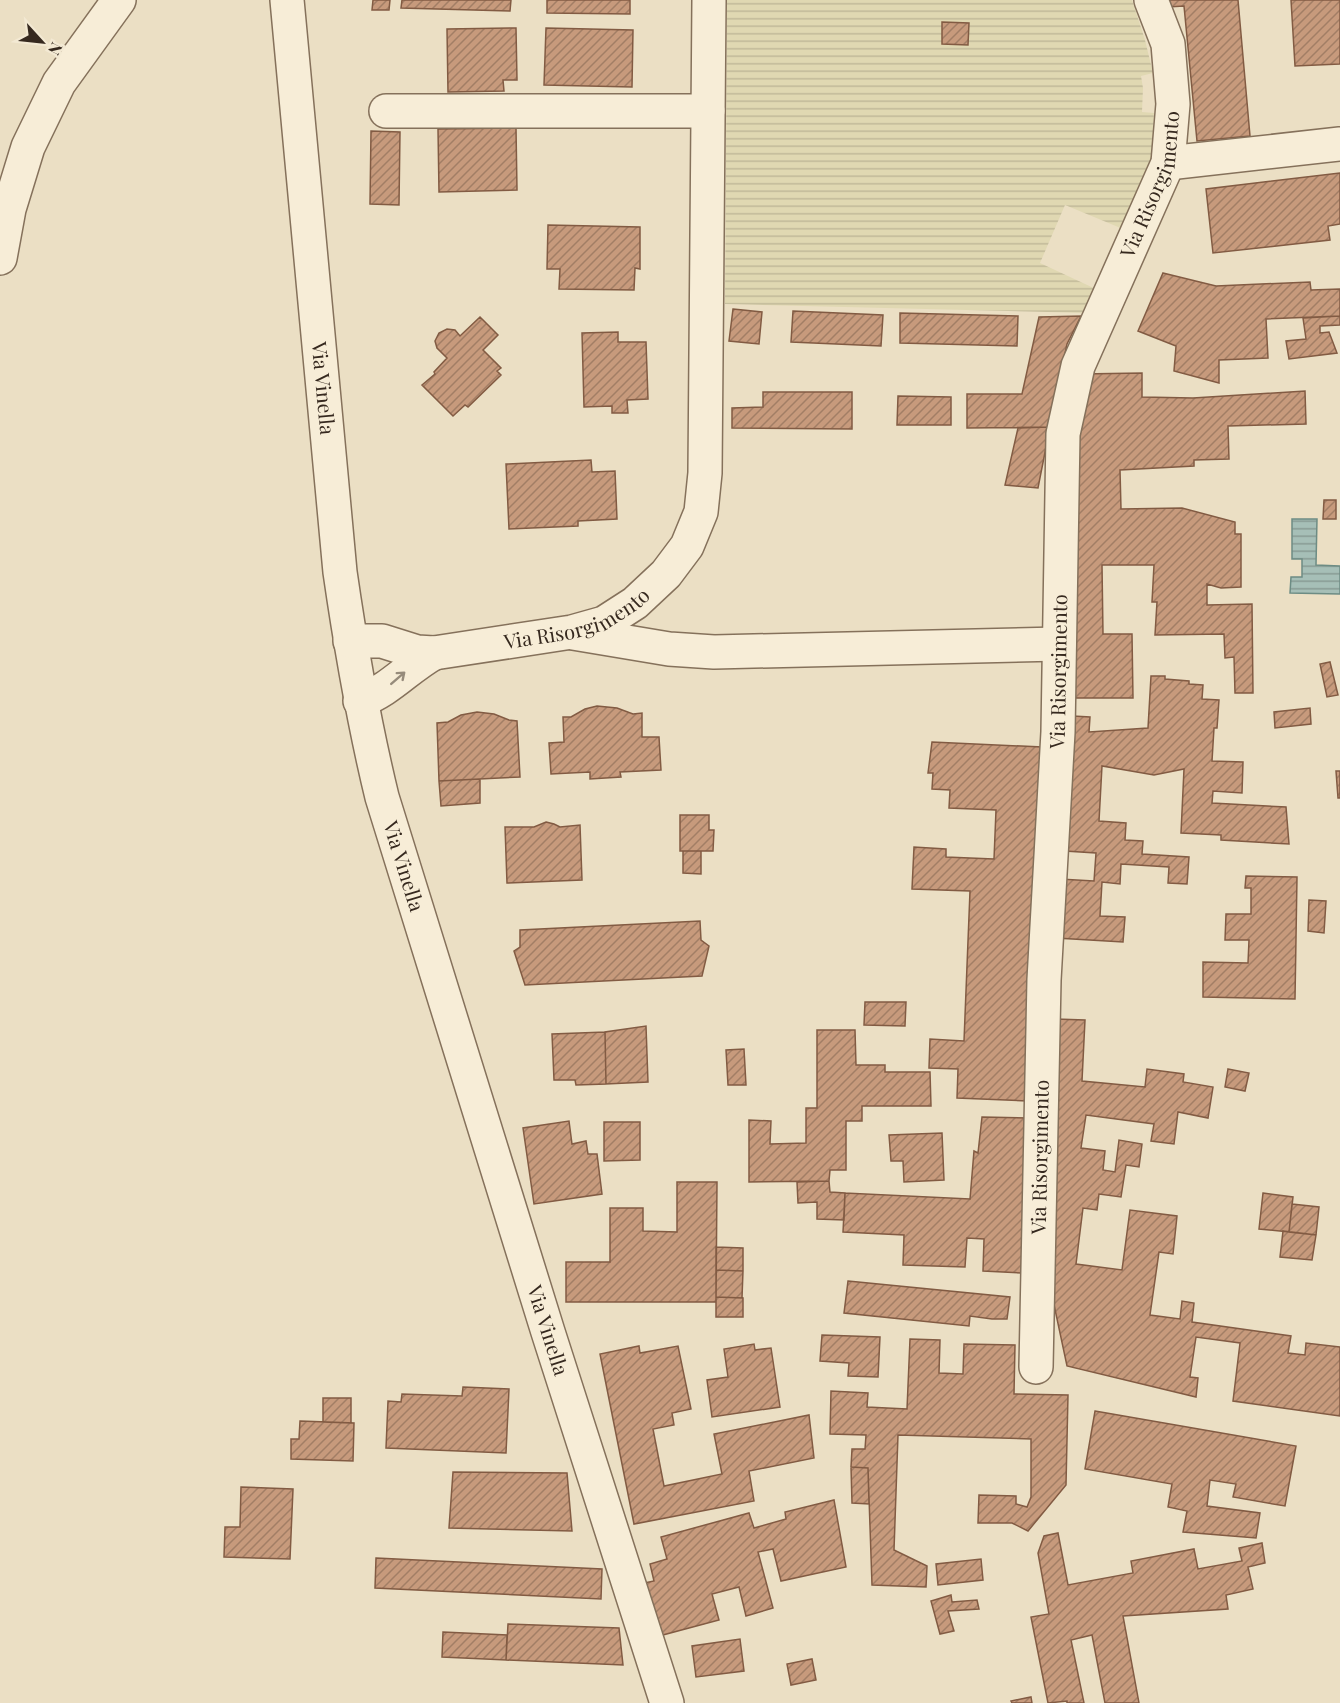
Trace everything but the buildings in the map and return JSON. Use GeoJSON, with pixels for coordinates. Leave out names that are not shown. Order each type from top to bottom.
{"type":"FeatureCollection","features":[{"type":"Feature","properties":{"kind":"street"},"geometry":{"type":"LineString","coordinates":[[0,258],[9,209],[28,147],[59,83],[119,0]]}},
{"type":"Feature","properties":{"kind":"street"},"geometry":{"type":"LineString","coordinates":[[99,26],[128,0]]}},
{"type":"Feature","properties":{"kind":"street","name":"Via Vinella"},"geometry":{"type":"LineString","coordinates":[[287,0],[339,572],[367,736],[382,797],[548,1332],[667,1703]]}},
{"type":"Feature","properties":{"kind":"street","name":"Via Risorgimento"},"geometry":{"type":"LineString","coordinates":[[434,652],[572,633],[604,623],[634,603],[666,574],[687,546],[701,512],[705,473],[709,0]]}},
{"type":"Feature","properties":{"kind":"street","name":"Via Risorgimento"},"geometry":{"type":"LineString","coordinates":[[1036,1367],[1044,980],[1058,732],[1062,434],[1074,379],[1082,355],[1168,163],[1173,104],[1168,44],[1151,0]]}},
{"type":"Feature","properties":{"kind":"street"},"geometry":{"type":"LineString","coordinates":[[386,111],[708,111]]}},
{"type":"Feature","properties":{"kind":"street"},"geometry":{"type":"LineString","coordinates":[[1168,163],[1340,144]]}},
{"type":"Feature","properties":{"kind":"street"},"geometry":{"type":"LineString","coordinates":[[572,633],[669,649],[714,652],[1059,644]]}},
{"type":"Feature","properties":{"kind":"street"},"geometry":{"type":"LineString","coordinates":[[350,641],[382,641],[417,652],[434,652]]}},
{"type":"Feature","properties":{"kind":"street"},"geometry":{"type":"LineString","coordinates":[[360,701],[387,688],[434,652]]}},
{"type":"Feature","properties":{"kind":"shaded area"},"geometry":{"type":"Polygon","coordinates":[[[727,0],[1132,0],[1153,73],[1141,76],[1142,112],[1154,113],[1152,157],[1147,179],[1123,229],[1065,205],[1040,263],[1098,290],[1089,313],[725,304],[727,0]]]}},
{"type":"Feature","properties":{"kind":"water"},"geometry":{"type":"Polygon","coordinates":[[[1292,519],[1317,519],[1316,565],[1340,566],[1340,594],[1290,593],[1291,577],[1302,577],[1302,559],[1292,559],[1292,519]]]}}]}
